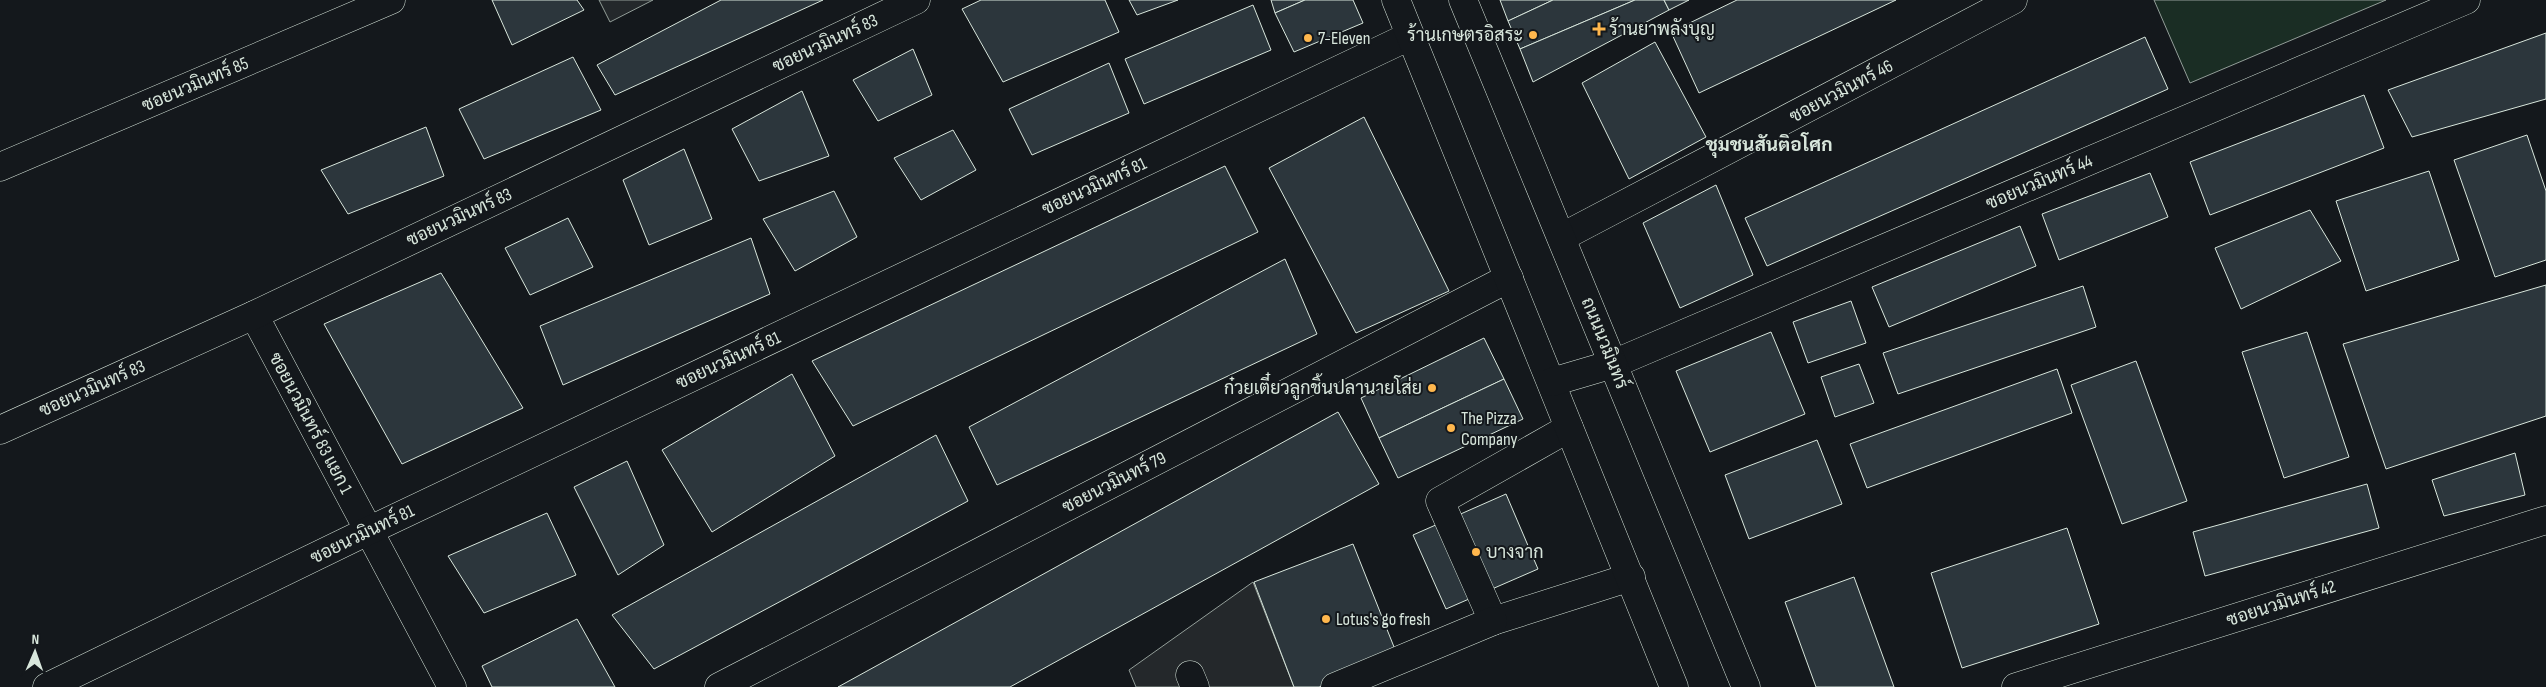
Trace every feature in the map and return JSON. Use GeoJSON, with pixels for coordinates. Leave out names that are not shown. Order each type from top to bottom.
{"type":"FeatureCollection","features":[{"type":"Feature","properties":{"kind":"street","name":"ซอยนวมินทร์ 85"},"geometry":{"type":"LineString","coordinates":[[0,167],[391,0]]}},
{"type":"Feature","properties":{"kind":"street","name":"ซอยนวมินทร์ 83"},"geometry":{"type":"LineString","coordinates":[[0,430],[254,315],[916,0]]}},
{"type":"Feature","properties":{"kind":"street"},"geometry":{"type":"LineString","coordinates":[[1396,0],[1674,687]]}},
{"type":"Feature","properties":{"kind":"street","name":"ถนนนวมินทร์"},"geometry":{"type":"LineString","coordinates":[[1463,0],[1746,687]]}},
{"type":"Feature","properties":{"kind":"street","name":"ซอยนวมินทร์ 46"},"geometry":{"type":"LineString","coordinates":[[1562,237],[2013,0]]}},
{"type":"Feature","properties":{"kind":"street","name":"ซอยนวมินทร์ 44"},"geometry":{"type":"LineString","coordinates":[[1552,382],[1613,364],[2466,0]]}},
{"type":"Feature","properties":{"kind":"street","name":"ซอยนวมินทร์ 81"},"geometry":{"type":"LineString","coordinates":[[48,687],[368,530],[1410,36]]}},
{"type":"Feature","properties":{"kind":"street","name":"ซอยนวมินทร์ 79"},"geometry":{"type":"LineString","coordinates":[[720,687],[1510,278]]}},
{"type":"Feature","properties":{"kind":"street","name":"ซอยนวมินทร์ 83 แยก 1"},"geometry":{"type":"LineString","coordinates":[[254,315],[452,687]]}},
{"type":"Feature","properties":{"kind":"street"},"geometry":{"type":"LineString","coordinates":[[1493,621],[1440,501],[1569,428]]}},
{"type":"Feature","properties":{"kind":"street","name":"ซอยนวมินทร์ 42"},"geometry":{"type":"LineString","coordinates":[[2016,687],[2546,520]]}},
{"type":"Feature","properties":{"kind":"street"},"geometry":{"type":"LineString","coordinates":[[1335,687],[1493,621],[1631,577]]}},
{"type":"Feature","properties":{"kind":"green space"},"geometry":{"type":"Polygon","coordinates":[[[2154,0],[2386,0],[2190,83],[2154,0]]]}},
{"type":"Feature","properties":{"kind":"shaded area"},"geometry":{"type":"Polygon","coordinates":[[[599,0],[653,0],[610,22],[599,0]]]}},
{"type":"Feature","properties":{"kind":"shaded area"},"geometry":{"type":"Polygon","coordinates":[[[1253,582],[1294,687],[1136,687],[1129,670],[1253,582]]]}},
{"type":"Feature","properties":{"kind":"building"},"geometry":{"type":"Polygon","coordinates":[[[492,0],[577,0],[584,10],[512,45],[492,0]]]}},
{"type":"Feature","properties":{"kind":"building"},"geometry":{"type":"Polygon","coordinates":[[[721,0],[823,0],[615,95],[597,65],[721,0]]]}},
{"type":"Feature","properties":{"kind":"building"},"geometry":{"type":"Polygon","coordinates":[[[981,0],[1105,0],[1119,32],[1003,82],[962,9],[981,0]]]}},
{"type":"Feature","properties":{"kind":"building"},"geometry":{"type":"Polygon","coordinates":[[[1129,0],[1178,0],[1137,15],[1129,0]]]}},
{"type":"Feature","properties":{"kind":"building"},"geometry":{"type":"Polygon","coordinates":[[[1271,0],[1305,0],[1275,13],[1271,0]]]}},
{"type":"Feature","properties":{"kind":"building","name":"7-Eleven"},"geometry":{"type":"Polygon","coordinates":[[[1305,0],[1353,0],[1363,23],[1294,52],[1275,13],[1305,0]]]}},
{"type":"Feature","properties":{"kind":"building"},"geometry":{"type":"Polygon","coordinates":[[[1500,0],[1553,0],[1508,21],[1500,0]]]}},
{"type":"Feature","properties":{"kind":"building","name":"ร้านเกษตรอิสระ"},"geometry":{"type":"Polygon","coordinates":[[[1553,0],[1635,0],[1520,49],[1508,21],[1553,0]]]}},
{"type":"Feature","properties":{"kind":"building","name":"ร้านยาพลังบุญ"},"geometry":{"type":"Polygon","coordinates":[[[1635,0],[1664,0],[1669,10],[1533,82],[1520,49],[1635,0]]]}},
{"type":"Feature","properties":{"kind":"building"},"geometry":{"type":"Polygon","coordinates":[[[1664,0],[1689,0],[1669,10],[1664,0]]]}},
{"type":"Feature","properties":{"kind":"building"},"geometry":{"type":"Polygon","coordinates":[[[1737,0],[1896,0],[1699,93],[1671,32],[1737,0]]]}},
{"type":"Feature","properties":{"kind":"building"},"geometry":{"type":"Polygon","coordinates":[[[1253,5],[1271,50],[1144,104],[1125,59],[1253,5]]]}},
{"type":"Feature","properties":{"kind":"building"},"geometry":{"type":"Polygon","coordinates":[[[2546,33],[2546,99],[2412,137],[2388,90],[2546,33]]]}},
{"type":"Feature","properties":{"kind":"building"},"geometry":{"type":"Polygon","coordinates":[[[2145,37],[2168,89],[1767,266],[1745,218],[2145,37]]]}},
{"type":"Feature","properties":{"kind":"building"},"geometry":{"type":"Polygon","coordinates":[[[1655,42],[1706,137],[1629,179],[1582,83],[1655,42]]]}},
{"type":"Feature","properties":{"kind":"building"},"geometry":{"type":"Polygon","coordinates":[[[913,49],[932,95],[878,121],[853,80],[913,49]]]}},
{"type":"Feature","properties":{"kind":"building"},"geometry":{"type":"Polygon","coordinates":[[[573,57],[601,110],[484,159],[459,109],[573,57]]]}},
{"type":"Feature","properties":{"kind":"building"},"geometry":{"type":"Polygon","coordinates":[[[1109,63],[1129,113],[1032,155],[1009,109],[1109,63]]]}},
{"type":"Feature","properties":{"kind":"building"},"geometry":{"type":"Polygon","coordinates":[[[802,91],[829,156],[759,181],[732,129],[802,91]]]}},
{"type":"Feature","properties":{"kind":"building"},"geometry":{"type":"Polygon","coordinates":[[[2364,95],[2384,148],[2210,215],[2190,162],[2364,95]]]}},
{"type":"Feature","properties":{"kind":"building"},"geometry":{"type":"Polygon","coordinates":[[[1364,117],[1449,291],[1356,333],[1269,168],[1364,117]]]}},
{"type":"Feature","properties":{"kind":"building"},"geometry":{"type":"Polygon","coordinates":[[[426,127],[444,176],[348,214],[321,170],[426,127]]]}},
{"type":"Feature","properties":{"kind":"building"},"geometry":{"type":"Polygon","coordinates":[[[953,130],[976,170],[921,200],[894,158],[953,130]]]}},
{"type":"Feature","properties":{"kind":"building"},"geometry":{"type":"Polygon","coordinates":[[[2527,135],[2546,191],[2546,260],[2495,277],[2454,160],[2527,135]]]}},
{"type":"Feature","properties":{"kind":"building"},"geometry":{"type":"Polygon","coordinates":[[[684,149],[712,219],[649,245],[623,180],[684,149]]]}},
{"type":"Feature","properties":{"kind":"building"},"geometry":{"type":"Polygon","coordinates":[[[1225,166],[1258,232],[853,426],[812,361],[1225,166]]]}},
{"type":"Feature","properties":{"kind":"building"},"geometry":{"type":"Polygon","coordinates":[[[2429,171],[2459,260],[2366,291],[2336,201],[2429,171]]]}},
{"type":"Feature","properties":{"kind":"building"},"geometry":{"type":"Polygon","coordinates":[[[2150,173],[2168,217],[2059,260],[2042,214],[2150,173]]]}},
{"type":"Feature","properties":{"kind":"building"},"geometry":{"type":"Polygon","coordinates":[[[1716,185],[1753,275],[1680,308],[1643,223],[1716,185]]]}},
{"type":"Feature","properties":{"kind":"building"},"geometry":{"type":"Polygon","coordinates":[[[834,191],[857,237],[795,271],[763,219],[834,191]]]}},
{"type":"Feature","properties":{"kind":"building"},"geometry":{"type":"Polygon","coordinates":[[[2310,210],[2341,261],[2241,309],[2215,248],[2310,210]]]}},
{"type":"Feature","properties":{"kind":"building"},"geometry":{"type":"Polygon","coordinates":[[[568,218],[593,267],[530,295],[505,248],[568,218]]]}},
{"type":"Feature","properties":{"kind":"building"},"geometry":{"type":"Polygon","coordinates":[[[2020,226],[2036,266],[1889,327],[1872,287],[2020,226]]]}},
{"type":"Feature","properties":{"kind":"building"},"geometry":{"type":"Polygon","coordinates":[[[751,238],[770,294],[563,385],[540,326],[751,238]]]}},
{"type":"Feature","properties":{"kind":"building"},"geometry":{"type":"Polygon","coordinates":[[[1285,259],[1317,334],[997,485],[969,427],[1285,259]]]}},
{"type":"Feature","properties":{"kind":"building"},"geometry":{"type":"Polygon","coordinates":[[[441,273],[523,408],[402,464],[324,324],[441,273]]]}},
{"type":"Feature","properties":{"kind":"building"},"geometry":{"type":"Polygon","coordinates":[[[2546,285],[2546,416],[2386,469],[2343,344],[2546,285]]]}},
{"type":"Feature","properties":{"kind":"building"},"geometry":{"type":"Polygon","coordinates":[[[2083,286],[2096,327],[1898,394],[1883,353],[2083,286]]]}},
{"type":"Feature","properties":{"kind":"building"},"geometry":{"type":"Polygon","coordinates":[[[1851,301],[1866,343],[1808,363],[1793,322],[1851,301]]]}},
{"type":"Feature","properties":{"kind":"building"},"geometry":{"type":"Polygon","coordinates":[[[1771,332],[1805,414],[1710,452],[1676,371],[1771,332]]]}},
{"type":"Feature","properties":{"kind":"building"},"geometry":{"type":"Polygon","coordinates":[[[2307,332],[2349,457],[2284,478],[2242,352],[2307,332]]]}},
{"type":"Feature","properties":{"kind":"building","name":"ก๋วยเตี๋ยวลูกชิ้นปลานายโส่ย"},"geometry":{"type":"Polygon","coordinates":[[[1484,338],[1504,379],[1379,438],[1361,398],[1484,338]]]}},
{"type":"Feature","properties":{"kind":"building"},"geometry":{"type":"Polygon","coordinates":[[[2136,361],[2187,501],[2122,524],[2071,385],[2136,361]]]}},
{"type":"Feature","properties":{"kind":"building"},"geometry":{"type":"Polygon","coordinates":[[[1859,364],[1874,403],[1835,417],[1821,377],[1859,364]]]}},
{"type":"Feature","properties":{"kind":"building"},"geometry":{"type":"Polygon","coordinates":[[[2057,369],[2072,413],[1867,488],[1850,444],[2057,369]]]}},
{"type":"Feature","properties":{"kind":"building"},"geometry":{"type":"Polygon","coordinates":[[[792,374],[835,456],[712,532],[662,450],[792,374]]]}},
{"type":"Feature","properties":{"kind":"building","name":"The Pizza Company"},"geometry":{"type":"Polygon","coordinates":[[[1504,379],[1523,419],[1398,478],[1379,438],[1504,379]]]}},
{"type":"Feature","properties":{"kind":"building"},"geometry":{"type":"Polygon","coordinates":[[[1338,412],[1379,484],[1010,687],[838,687],[1338,412]]]}},
{"type":"Feature","properties":{"kind":"building"},"geometry":{"type":"Polygon","coordinates":[[[936,435],[968,501],[654,669],[612,615],[936,435]]]}},
{"type":"Feature","properties":{"kind":"building"},"geometry":{"type":"Polygon","coordinates":[[[1817,440],[1842,504],[1749,539],[1725,475],[1817,440]]]}},
{"type":"Feature","properties":{"kind":"building"},"geometry":{"type":"Polygon","coordinates":[[[2515,453],[2525,495],[2444,516],[2432,480],[2515,453]]]}},
{"type":"Feature","properties":{"kind":"building"},"geometry":{"type":"Polygon","coordinates":[[[627,461],[664,545],[618,575],[574,487],[627,461]]]}},
{"type":"Feature","properties":{"kind":"building"},"geometry":{"type":"Polygon","coordinates":[[[2367,484],[2379,528],[2205,576],[2193,532],[2367,484]]]}},
{"type":"Feature","properties":{"kind":"building","name":"บางจาก"},"geometry":{"type":"Polygon","coordinates":[[[1506,494],[1538,569],[1446,609],[1413,535],[1506,494]]]}},
{"type":"Feature","properties":{"kind":"building"},"geometry":{"type":"Polygon","coordinates":[[[547,513],[576,575],[484,613],[448,556],[547,513]]]}},
{"type":"Feature","properties":{"kind":"building"},"geometry":{"type":"Polygon","coordinates":[[[2067,528],[2099,624],[1962,668],[1931,573],[2067,528]]]}},
{"type":"Feature","properties":{"kind":"building","name":"Lotus's go fresh"},"geometry":{"type":"Polygon","coordinates":[[[1353,544],[1398,657],[1319,687],[1294,687],[1254,582],[1353,544]]]}},
{"type":"Feature","properties":{"kind":"building"},"geometry":{"type":"Polygon","coordinates":[[[1854,577],[1894,687],[1816,687],[1785,602],[1854,577]]]}},
{"type":"Feature","properties":{"kind":"building"},"geometry":{"type":"Polygon","coordinates":[[[577,619],[615,687],[492,687],[482,666],[577,619]]]}},
{"type":"Feature","properties":{"kind":"place","name":"ร้านยาพลังบุญ"},"geometry":{"type":"Point","coordinates":[1599,29]}},
{"type":"Feature","properties":{"kind":"place","name":"ร้านเกษตรอิสระ"},"geometry":{"type":"Point","coordinates":[1533,35]}},
{"type":"Feature","properties":{"kind":"place","name":"7-Eleven"},"geometry":{"type":"Point","coordinates":[1308,38]}},
{"type":"Feature","properties":{"kind":"place","name":"ก๋วยเตี๋ยวลูกชิ้นปลานายโส่ย"},"geometry":{"type":"Point","coordinates":[1432,388]}},
{"type":"Feature","properties":{"kind":"place","name":"The Pizza Company"},"geometry":{"type":"Point","coordinates":[1451,428]}},
{"type":"Feature","properties":{"kind":"place","name":"บางจาก"},"geometry":{"type":"Point","coordinates":[1476,552]}},
{"type":"Feature","properties":{"kind":"place","name":"Lotus's go fresh"},"geometry":{"type":"Point","coordinates":[1326,619]}},
{"type":"Feature","properties":{"kind":"district","name":"ชุมชนสันติอโศก"},"geometry":{"type":"Point","coordinates":[1769,144]}}]}
